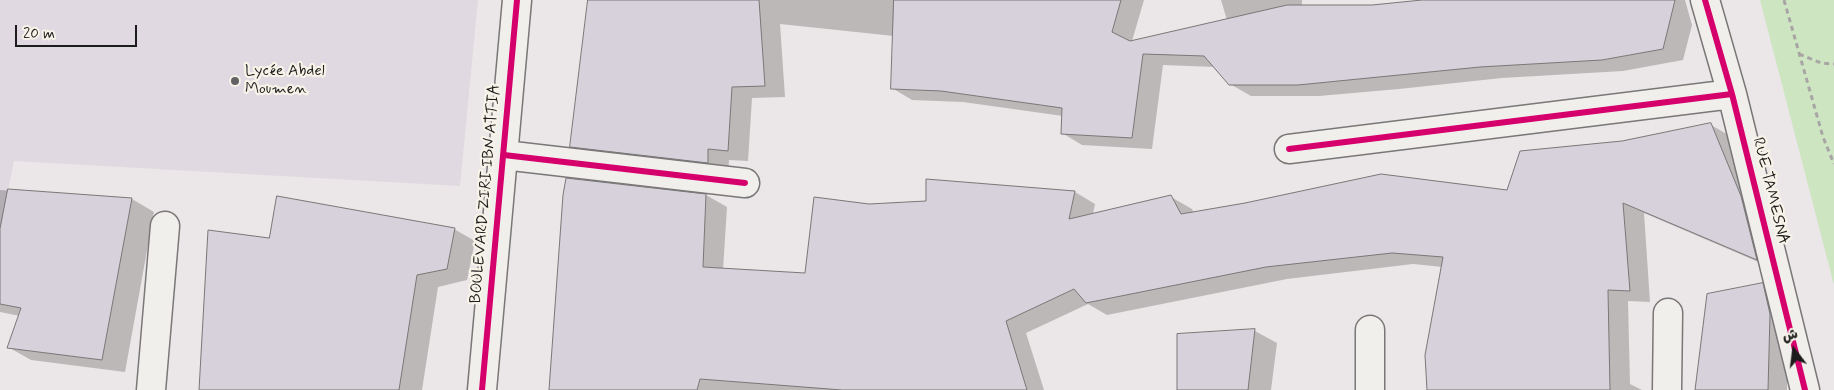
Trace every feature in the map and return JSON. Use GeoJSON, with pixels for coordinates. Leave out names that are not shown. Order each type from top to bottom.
{"type":"FeatureCollection","features":[{"type":"Feature","properties":{"kind":"street","name":"BOULEVARD ZIRI IBN ATTIA"},"geometry":{"type":"LineString","coordinates":[[482,390],[517,0]]}},
{"type":"Feature","properties":{"kind":"street","name":"RUE TAMESNA"},"geometry":{"type":"LineString","coordinates":[[1706,0],[1732,94],[1805,390]]}},
{"type":"Feature","properties":{"kind":"street"},"geometry":{"type":"LineString","coordinates":[[1289,149],[1732,94]]}},
{"type":"Feature","properties":{"kind":"street"},"geometry":{"type":"LineString","coordinates":[[504,155],[745,183]]}},
{"type":"Feature","properties":{"kind":"street"},"geometry":{"type":"LineString","coordinates":[[151,390],[165,226]]}},
{"type":"Feature","properties":{"kind":"street"},"geometry":{"type":"LineString","coordinates":[[1667,390],[1668,313]]}},
{"type":"Feature","properties":{"kind":"street"},"geometry":{"type":"LineString","coordinates":[[1370,330],[1370,390]]}},
{"type":"Feature","properties":{"kind":"path"},"geometry":{"type":"LineString","coordinates":[[1784,0],[1823,137],[1834,164]]}},
{"type":"Feature","properties":{"kind":"path"},"geometry":{"type":"LineString","coordinates":[[1799,54],[1821,63],[1834,64]]}},
{"type":"Feature","properties":{"kind":"shaded area","name":"Lycée Abdel Moumen"},"geometry":{"type":"Polygon","coordinates":[[[0,0],[478,0],[460,186],[14,161],[0,229],[0,0]]]}},
{"type":"Feature","properties":{"kind":"green space"},"geometry":{"type":"Polygon","coordinates":[[[1760,0],[1834,0],[1834,285],[1760,0]]]}},
{"type":"Feature","properties":{"kind":"building"},"geometry":{"type":"Polygon","coordinates":[[[588,0],[759,0],[765,86],[732,87],[728,151],[708,149],[708,163],[570,147],[588,0]]]}},
{"type":"Feature","properties":{"kind":"building"},"geometry":{"type":"Polygon","coordinates":[[[894,0],[1121,0],[1112,32],[1130,41],[1287,5],[1372,5],[1422,0],[1675,0],[1663,49],[1602,60],[1480,67],[1298,85],[1229,85],[1204,56],[1143,54],[1132,138],[1061,134],[1062,108],[941,91],[891,89],[894,0]]]}},
{"type":"Feature","properties":{"kind":"building"},"geometry":{"type":"Polygon","coordinates":[[[1711,123],[1741,196],[1757,260],[1623,203],[1630,291],[1608,290],[1610,390],[1427,390],[1425,355],[1443,257],[1392,253],[1266,267],[1086,303],[1074,289],[1006,321],[1027,390],[842,390],[700,379],[697,390],[549,390],[563,195],[566,178],[706,194],[703,267],[805,273],[814,197],[869,204],[926,201],[926,179],[1075,191],[1069,219],[1171,195],[1181,214],[1245,203],[1381,174],[1507,190],[1520,151],[1622,141],[1711,123]]]}},
{"type":"Feature","properties":{"kind":"building"},"geometry":{"type":"Polygon","coordinates":[[[8,189],[132,198],[102,360],[7,348],[21,308],[0,304],[0,229],[8,189]]]}},
{"type":"Feature","properties":{"kind":"building"},"geometry":{"type":"Polygon","coordinates":[[[277,196],[455,228],[447,269],[417,275],[399,390],[199,390],[208,230],[269,238],[277,196]]]}},
{"type":"Feature","properties":{"kind":"building"},"geometry":{"type":"Polygon","coordinates":[[[1763,283],[1770,314],[1768,390],[1695,390],[1707,294],[1763,283]]]}},
{"type":"Feature","properties":{"kind":"building"},"geometry":{"type":"Polygon","coordinates":[[[1255,329],[1248,390],[1177,390],[1177,334],[1255,329]]]}},
{"type":"Feature","properties":{"kind":"cycle path"},"geometry":{"type":"LineString","coordinates":[[482,390],[517,0]]}},
{"type":"Feature","properties":{"kind":"cycle path"},"geometry":{"type":"LineString","coordinates":[[1705,0],[1732,94],[1805,390]]}},
{"type":"Feature","properties":{"kind":"cycle path"},"geometry":{"type":"LineString","coordinates":[[1289,149],[1732,94]]}},
{"type":"Feature","properties":{"kind":"cycle path"},"geometry":{"type":"LineString","coordinates":[[504,155],[745,183]]}},
{"type":"Feature","properties":{"kind":"place","name":"Lycée Abdel Moumen"},"geometry":{"type":"Point","coordinates":[235,81]}}]}
